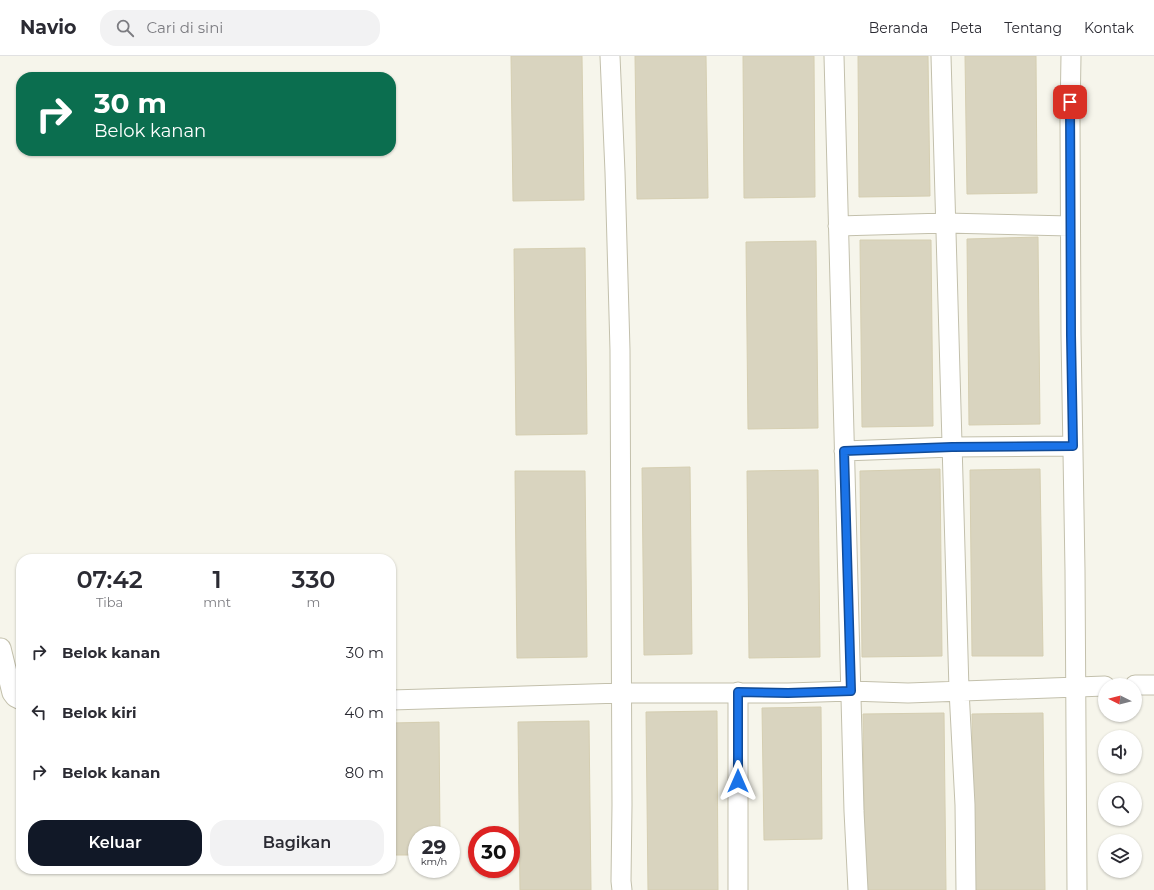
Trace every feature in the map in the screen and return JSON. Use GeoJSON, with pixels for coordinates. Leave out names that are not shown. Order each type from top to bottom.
{"type":"FeatureCollection","features":[{"type":"Feature","properties":{"kind":"street"},"geometry":{"type":"LineString","coordinates":[[610,56],[616,180],[620,350],[622,890]]}},
{"type":"Feature","properties":{"kind":"street"},"geometry":{"type":"LineString","coordinates":[[834,56],[854,811],[858,890]]}},
{"type":"Feature","properties":{"kind":"street"},"geometry":{"type":"LineString","coordinates":[[941,56],[959,690],[965,805],[966,890]]}},
{"type":"Feature","properties":{"kind":"street"},"geometry":{"type":"LineString","coordinates":[[1071,56],[1070,226],[1077,890]]}},
{"type":"Feature","properties":{"kind":"street"},"geometry":{"type":"LineString","coordinates":[[838,226],[946,224],[1070,226]]}},
{"type":"Feature","properties":{"kind":"street"},"geometry":{"type":"LineString","coordinates":[[844,451],[952,447],[1073,446]]}},
{"type":"Feature","properties":{"kind":"street"},"geometry":{"type":"LineString","coordinates":[[1,648],[12,693],[16,698]]}},
{"type":"Feature","properties":{"kind":"street"},"geometry":{"type":"LineString","coordinates":[[1142,685],[1154,685]]}},
{"type":"Feature","properties":{"kind":"street"},"geometry":{"type":"LineString","coordinates":[[396,700],[622,693],[788,693],[851,691],[908,693],[1098,686]]}},
{"type":"Feature","properties":{"kind":"street"},"geometry":{"type":"LineString","coordinates":[[738,692],[738,890]]}},
{"type":"Feature","properties":{"kind":"building"},"geometry":{"type":"Polygon","coordinates":[[[511,56],[582,56],[584,200],[513,201],[511,56]]]}},
{"type":"Feature","properties":{"kind":"building"},"geometry":{"type":"Polygon","coordinates":[[[635,56],[706,56],[708,198],[637,199],[635,56]]]}},
{"type":"Feature","properties":{"kind":"building"},"geometry":{"type":"Polygon","coordinates":[[[743,56],[814,56],[815,197],[744,198],[743,56]]]}},
{"type":"Feature","properties":{"kind":"building"},"geometry":{"type":"Polygon","coordinates":[[[858,56],[928,56],[930,196],[859,197],[858,56]]]}},
{"type":"Feature","properties":{"kind":"building"},"geometry":{"type":"Polygon","coordinates":[[[965,56],[1036,56],[1037,193],[967,194],[965,56]]]}},
{"type":"Feature","properties":{"kind":"building"},"geometry":{"type":"Polygon","coordinates":[[[1038,237],[1040,424],[969,425],[967,239],[1038,237]]]}},
{"type":"Feature","properties":{"kind":"building"},"geometry":{"type":"Polygon","coordinates":[[[860,240],[931,240],[933,426],[862,427],[860,240]]]}},
{"type":"Feature","properties":{"kind":"building"},"geometry":{"type":"Polygon","coordinates":[[[816,241],[818,428],[748,429],[746,242],[816,241]]]}},
{"type":"Feature","properties":{"kind":"building"},"geometry":{"type":"Polygon","coordinates":[[[585,248],[587,434],[516,435],[514,249],[585,248]]]}},
{"type":"Feature","properties":{"kind":"building"},"geometry":{"type":"Polygon","coordinates":[[[690,467],[692,654],[644,655],[642,468],[690,467]]]}},
{"type":"Feature","properties":{"kind":"building"},"geometry":{"type":"Polygon","coordinates":[[[940,469],[942,656],[862,657],[860,471],[940,469]]]}},
{"type":"Feature","properties":{"kind":"building"},"geometry":{"type":"Polygon","coordinates":[[[1040,469],[1043,656],[972,656],[970,470],[1040,469]]]}},
{"type":"Feature","properties":{"kind":"building"},"geometry":{"type":"Polygon","coordinates":[[[818,470],[820,657],[749,658],[747,471],[818,470]]]}},
{"type":"Feature","properties":{"kind":"building"},"geometry":{"type":"Polygon","coordinates":[[[515,471],[585,471],[587,657],[517,658],[515,471]]]}},
{"type":"Feature","properties":{"kind":"building"},"geometry":{"type":"Polygon","coordinates":[[[821,707],[822,839],[764,840],[762,708],[821,707]]]}},
{"type":"Feature","properties":{"kind":"building"},"geometry":{"type":"Polygon","coordinates":[[[717,711],[718,890],[648,890],[646,712],[717,711]]]}},
{"type":"Feature","properties":{"kind":"building"},"geometry":{"type":"Polygon","coordinates":[[[944,713],[946,890],[865,890],[863,714],[944,713]]]}},
{"type":"Feature","properties":{"kind":"building"},"geometry":{"type":"Polygon","coordinates":[[[1043,713],[1045,890],[974,890],[972,714],[1043,713]]]}},
{"type":"Feature","properties":{"kind":"building"},"geometry":{"type":"Polygon","coordinates":[[[589,721],[591,890],[520,890],[518,722],[589,721]]]}},
{"type":"Feature","properties":{"kind":"building"},"geometry":{"type":"Polygon","coordinates":[[[439,722],[440,826],[408,826],[408,855],[396,855],[396,723],[439,722]]]}},
{"type":"Feature","properties":{"kind":"route"},"geometry":{"type":"LineString","coordinates":[[738,781],[738,692],[788,693],[851,691],[844,451],[952,447],[1073,446],[1070,102]]}}]}
